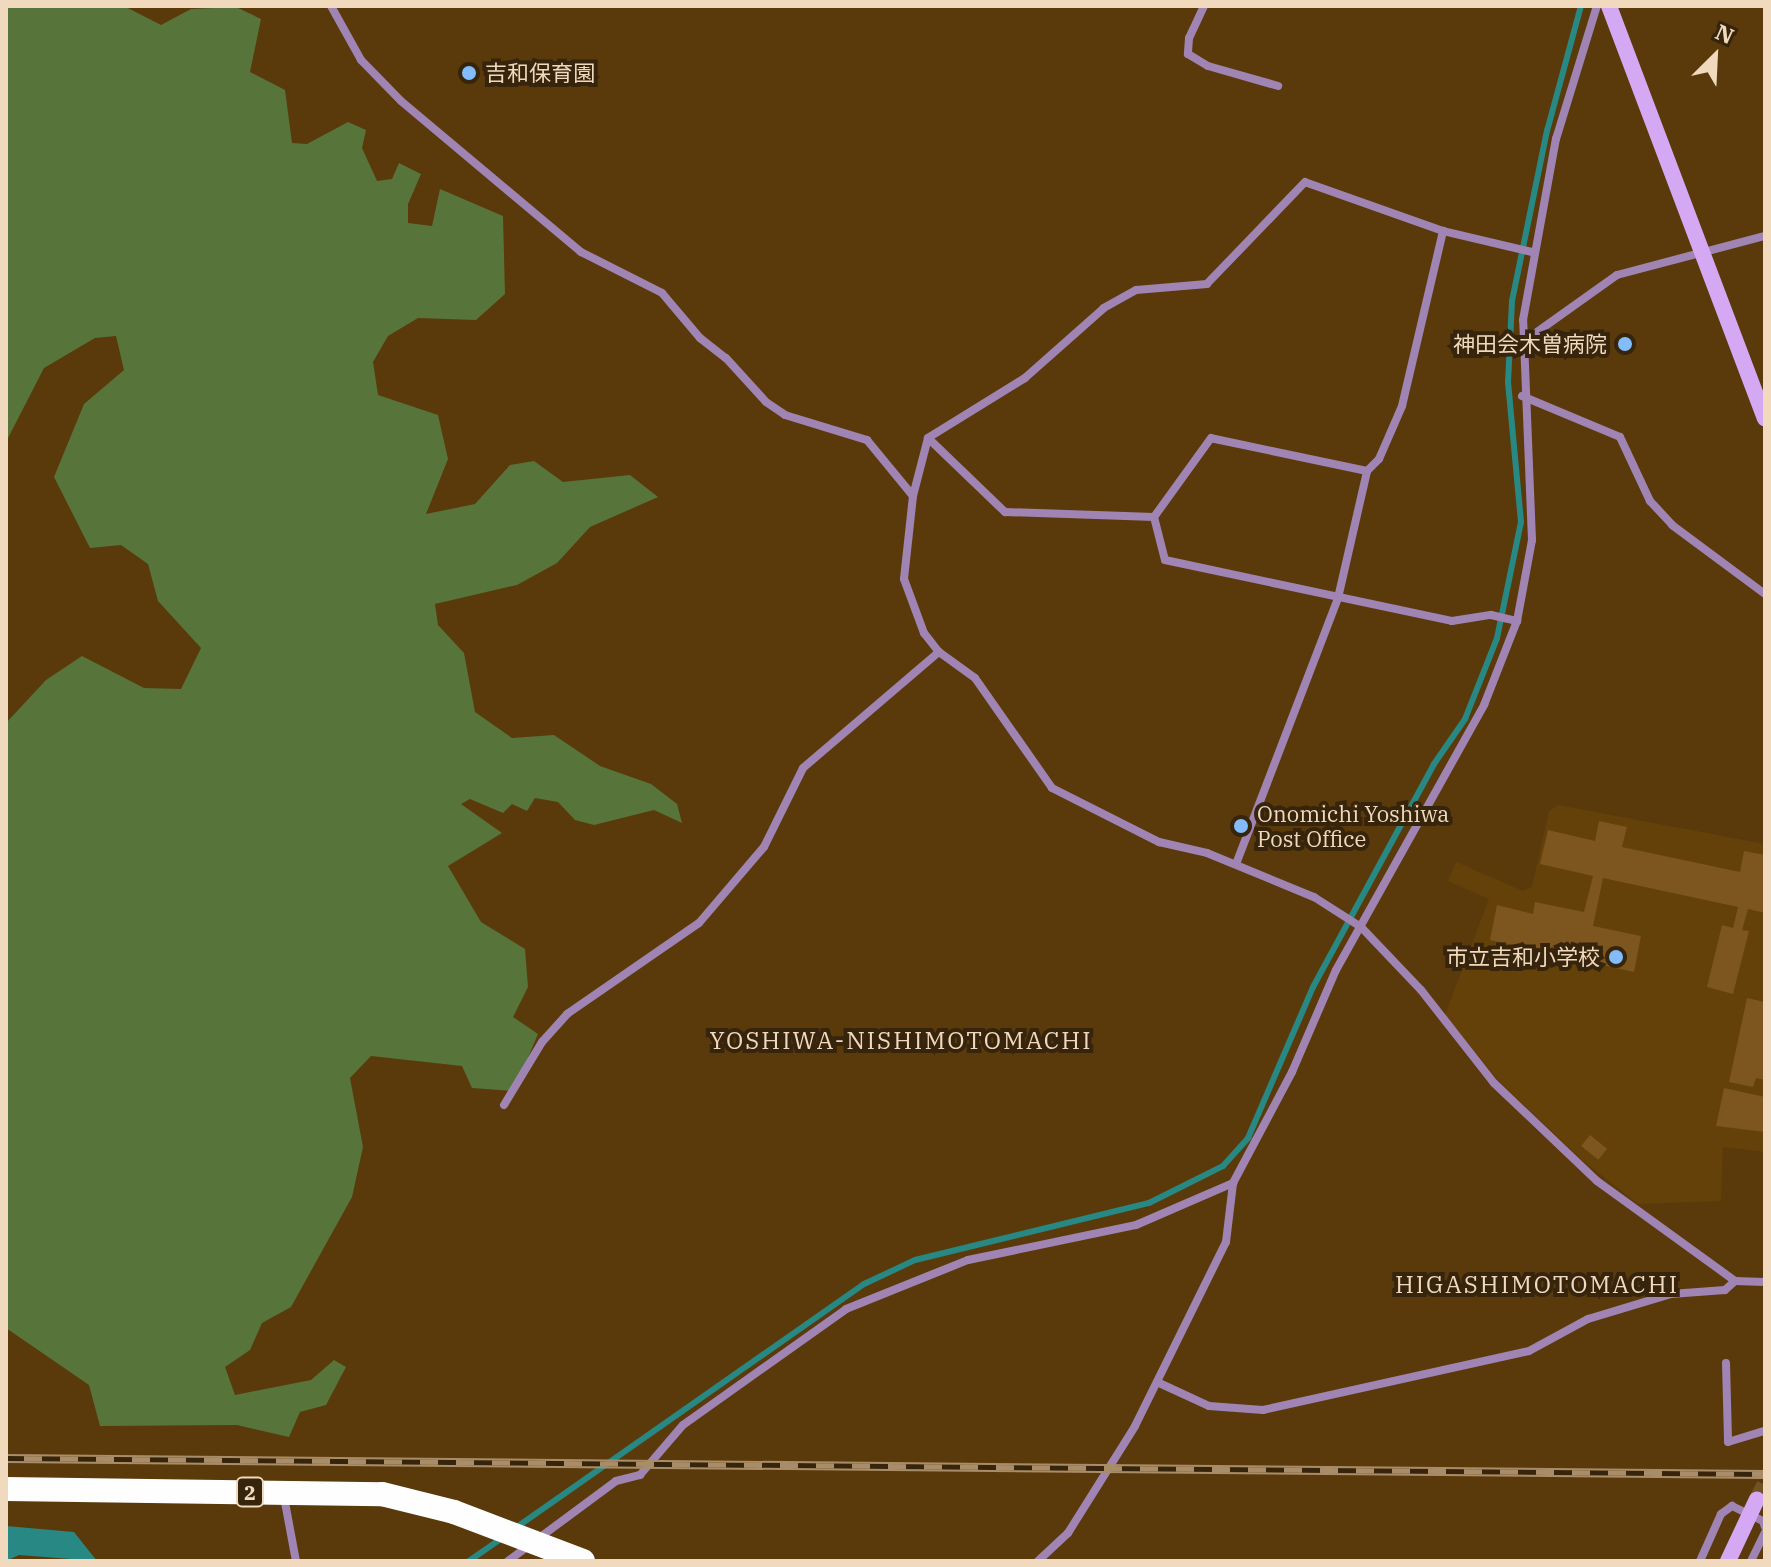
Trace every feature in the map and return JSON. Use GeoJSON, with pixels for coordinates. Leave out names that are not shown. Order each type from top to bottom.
{"type":"FeatureCollection","features":[{"type":"Feature","properties":{"kind":"highway","name":"2"},"geometry":{"type":"LineString","coordinates":[[6,1489],[382,1494],[488,1525],[583,1561]]}},
{"type":"Feature","properties":{"kind":"street"},"geometry":{"type":"LineString","coordinates":[[331,6],[350,44],[401,101],[581,252],[662,293],[766,402],[785,415],[867,440],[913,496]]}},
{"type":"Feature","properties":{"kind":"street"},"geometry":{"type":"LineString","coordinates":[[1204,6],[1189,38],[1188,54],[1208,66],[1278,86]]}},
{"type":"Feature","properties":{"kind":"street"},"geometry":{"type":"LineString","coordinates":[[1038,1561],[1068,1533],[1110,1470],[1157,1382],[1226,1242],[1233,1183],[1361,927],[1484,705],[1517,621],[1532,540],[1522,396],[1523,342],[1532,252],[1574,68],[1597,6]]}},
{"type":"Feature","properties":{"kind":"street"},"geometry":{"type":"LineString","coordinates":[[1609,6],[1698,251],[1765,419]]}},
{"type":"Feature","properties":{"kind":"street"},"geometry":{"type":"LineString","coordinates":[[1532,252],[1443,231],[1305,182],[1207,284],[1136,290],[1104,308],[1025,378],[928,438],[913,496],[904,579],[924,633],[939,652],[975,678],[1052,788],[1071,802],[1159,842],[1236,864],[1314,897],[1361,927],[1421,990],[1494,1083],[1597,1181],[1735,1281],[1765,1282]]}},
{"type":"Feature","properties":{"kind":"street"},"geometry":{"type":"LineString","coordinates":[[1236,864],[1338,598],[1367,471],[1379,459],[1402,406],[1443,231]]}},
{"type":"Feature","properties":{"kind":"street"},"geometry":{"type":"LineString","coordinates":[[1523,342],[1617,275],[1698,251],[1765,236]]}},
{"type":"Feature","properties":{"kind":"street"},"geometry":{"type":"LineString","coordinates":[[1522,396],[1620,437],[1650,501],[1672,525],[1765,594]]}},
{"type":"Feature","properties":{"kind":"street"},"geometry":{"type":"LineString","coordinates":[[928,438],[1005,512],[1154,517]]}},
{"type":"Feature","properties":{"kind":"street"},"geometry":{"type":"LineString","coordinates":[[1154,517],[1211,438],[1367,471]]}},
{"type":"Feature","properties":{"kind":"street"},"geometry":{"type":"LineString","coordinates":[[1154,517],[1165,560],[1452,621],[1491,615],[1517,621]]}},
{"type":"Feature","properties":{"kind":"street"},"geometry":{"type":"LineString","coordinates":[[504,1105],[542,1042],[567,1014],[699,923],[764,847],[803,768],[939,652]]}},
{"type":"Feature","properties":{"kind":"street"},"geometry":{"type":"LineString","coordinates":[[508,1561],[528,1541],[616,1481],[640,1475],[683,1425],[846,1309],[968,1260],[1136,1225],[1233,1183]]}},
{"type":"Feature","properties":{"kind":"street"},"geometry":{"type":"LineString","coordinates":[[1157,1382],[1209,1406],[1263,1410],[1529,1351],[1588,1319],[1671,1294],[1725,1290],[1735,1281]]}},
{"type":"Feature","properties":{"kind":"street"},"geometry":{"type":"LineString","coordinates":[[1726,1363],[1728,1442],[1765,1430]]}},
{"type":"Feature","properties":{"kind":"street"},"geometry":{"type":"LineString","coordinates":[[284,1492],[296,1561]]}},
{"type":"Feature","properties":{"kind":"street"},"geometry":{"type":"LineString","coordinates":[[1728,1561],[1757,1499]]}},
{"type":"Feature","properties":{"kind":"street"},"geometry":{"type":"LineString","coordinates":[[1700,1561],[1721,1514],[1732,1506],[1764,1527],[1751,1561]]}},
{"type":"Feature","properties":{"kind":"shaded area","name":"市立吉和小学校"},"geometry":{"type":"Polygon","coordinates":[[[1558,805],[1765,844],[1765,1152],[1723,1147],[1721,1201],[1638,1204],[1582,1160],[1498,1080],[1445,1015],[1489,899],[1448,881],[1456,862],[1523,891],[1532,887],[1549,811],[1558,805]]]}},
{"type":"Feature","properties":{"kind":"green space"},"geometry":{"type":"Polygon","coordinates":[[[6,6],[124,6],[161,25],[191,9],[236,7],[261,19],[250,72],[285,90],[292,143],[307,144],[348,122],[366,130],[362,148],[377,181],[392,179],[399,163],[421,174],[408,204],[408,223],[432,226],[440,189],[503,216],[505,294],[476,320],[418,318],[388,336],[373,362],[378,395],[438,415],[448,459],[426,514],[475,504],[510,465],[534,461],[563,482],[630,475],[658,497],[590,527],[557,563],[517,585],[435,604],[438,625],[464,653],[475,712],[512,738],[554,735],[600,766],[651,784],[677,804],[682,823],[654,810],[594,825],[575,820],[558,802],[535,798],[527,811],[512,804],[503,813],[470,799],[461,804],[502,833],[448,866],[481,922],[525,949],[528,987],[513,1017],[538,1034],[514,1091],[472,1088],[462,1066],[371,1056],[350,1078],[363,1147],[352,1197],[291,1307],[262,1323],[250,1350],[225,1367],[235,1395],[311,1380],[334,1360],[346,1367],[326,1405],[300,1412],[289,1437],[237,1425],[100,1426],[89,1385],[6,1328],[6,723],[46,680],[82,656],[144,688],[181,689],[201,648],[158,601],[148,564],[121,545],[90,548],[54,477],[84,404],[124,370],[116,336],[95,338],[44,368],[6,442],[6,6]]]}},
{"type":"Feature","properties":{"kind":"water"},"geometry":{"type":"Polygon","coordinates":[[[6,1526],[74,1532],[97,1561],[19,1555],[6,1561],[6,1526]]]}},
{"type":"Feature","properties":{"kind":"building"},"geometry":{"type":"Polygon","coordinates":[[[1599,821],[1627,827],[1622,847],[1740,872],[1744,851],[1765,855],[1765,913],[1748,909],[1742,930],[1749,931],[1733,994],[1707,987],[1722,925],[1733,928],[1738,907],[1603,878],[1593,926],[1641,936],[1634,972],[1490,940],[1497,905],[1533,914],[1535,902],[1584,912],[1593,876],[1540,864],[1548,830],[1595,841],[1599,821]]]}},
{"type":"Feature","properties":{"kind":"building"},"geometry":{"type":"Polygon","coordinates":[[[1747,998],[1765,1002],[1765,1080],[1756,1078],[1753,1087],[1729,1082],[1747,998]]]}},
{"type":"Feature","properties":{"kind":"building"},"geometry":{"type":"Polygon","coordinates":[[[1724,1088],[1765,1097],[1765,1132],[1716,1126],[1724,1088]]]}},
{"type":"Feature","properties":{"kind":"building"},"geometry":{"type":"Polygon","coordinates":[[[1590,1135],[1607,1149],[1598,1160],[1581,1146],[1590,1135]]]}},
{"type":"Feature","properties":{"kind":"waterway"},"geometry":{"type":"LineString","coordinates":[[514,1529],[864,1284],[915,1260],[1149,1203],[1223,1166],[1248,1138],[1313,987],[1434,764],[1465,719],[1497,638],[1521,522],[1508,383],[1512,301],[1547,131],[1581,6]]}},
{"type":"Feature","properties":{"kind":"waterway"},"geometry":{"type":"LineString","coordinates":[[469,1561],[502,1538]]}},
{"type":"Feature","properties":{"kind":"tunnel"},"geometry":{"type":"LineString","coordinates":[[1757,1499],[1765,1484]]}},
{"type":"Feature","properties":{"kind":"railway"},"geometry":{"type":"LineString","coordinates":[[6,1458],[1765,1474]]}},
{"type":"Feature","properties":{"kind":"place","name":"吉和保育園"},"geometry":{"type":"Point","coordinates":[469,73]}},
{"type":"Feature","properties":{"kind":"place","name":"神田会木曽病院"},"geometry":{"type":"Point","coordinates":[1625,344]}},
{"type":"Feature","properties":{"kind":"place","name":"Onomichi Yoshiwa Post Office"},"geometry":{"type":"Point","coordinates":[1241,826]}},
{"type":"Feature","properties":{"kind":"place","name":"市立吉和小学校"},"geometry":{"type":"Point","coordinates":[1616,957]}},
{"type":"Feature","properties":{"kind":"district","name":"YOSHIWA-NISHIMOTOMACHI"},"geometry":{"type":"Point","coordinates":[901,1041]}},
{"type":"Feature","properties":{"kind":"district","name":"HIGASHIMOTOMACHI"},"geometry":{"type":"Point","coordinates":[1537,1285]}}]}
